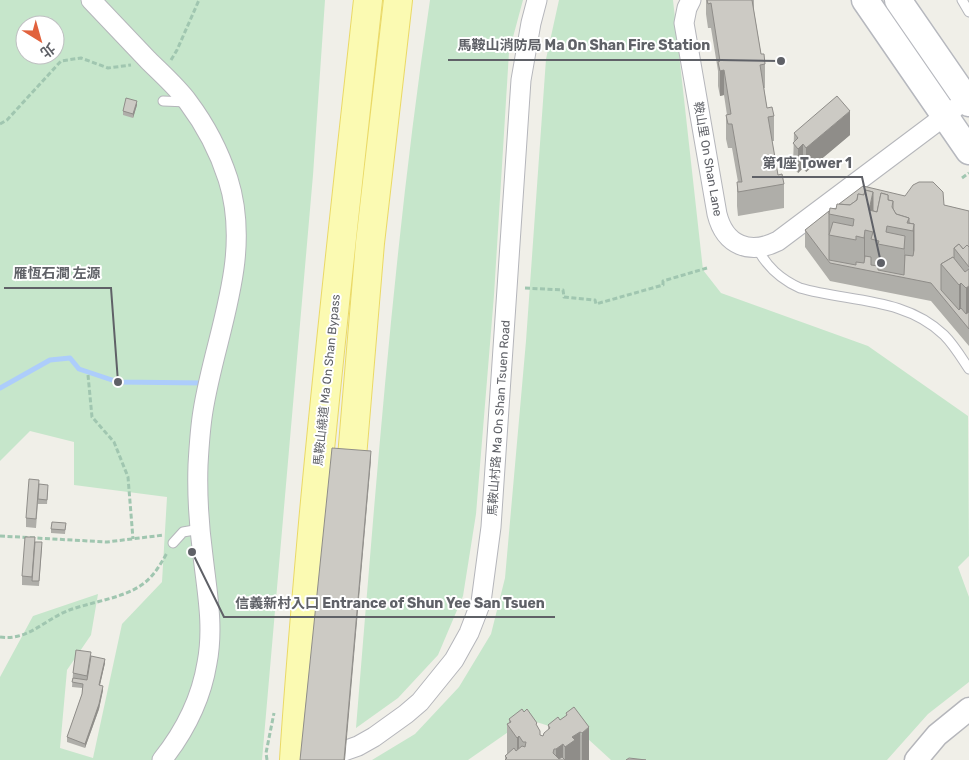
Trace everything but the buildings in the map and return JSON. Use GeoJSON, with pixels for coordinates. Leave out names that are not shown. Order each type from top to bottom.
{"type":"FeatureCollection","features":[{"type":"Feature","properties":{"kind":"main road","name":"馬鞍山繞道 Ma On Shan Bypass"},"geometry":{"type":"LineString","coordinates":[[294,760],[298,694],[338,268],[368,0]]}},
{"type":"Feature","properties":{"kind":"main road"},"geometry":{"type":"LineString","coordinates":[[352,457],[370,243],[398,0]]}},
{"type":"Feature","properties":{"kind":"main road"},"geometry":{"type":"LineString","coordinates":[[865,0],[969,151]]}},
{"type":"Feature","properties":{"kind":"main road"},"geometry":{"type":"LineString","coordinates":[[898,0],[968,101]]}},
{"type":"Feature","properties":{"kind":"street"},"geometry":{"type":"LineString","coordinates":[[91,0],[188,102],[210,137],[220,158],[232,194],[237,233],[232,290],[203,412],[191,531],[210,615],[207,663],[202,686],[190,718],[182,734],[162,760]]}},
{"type":"Feature","properties":{"kind":"street","name":"馬鞍山村路 Ma On Shan Tsuen Road"},"geometry":{"type":"LineString","coordinates":[[319,760],[358,746],[374,737],[420,702],[454,660],[469,632],[480,602],[491,527],[522,80],[531,23],[537,0]]}},
{"type":"Feature","properties":{"kind":"street","name":"鞍山里 On Shan Lane"},"geometry":{"type":"LineString","coordinates":[[691,0],[684,23],[719,224],[730,239],[747,248],[757,248]]}},
{"type":"Feature","properties":{"kind":"street"},"geometry":{"type":"LineString","coordinates":[[757,248],[778,242],[944,116],[968,101]]}},
{"type":"Feature","properties":{"kind":"street"},"geometry":{"type":"LineString","coordinates":[[969,709],[937,736],[916,760],[945,734],[969,717]]}},
{"type":"Feature","properties":{"kind":"lane"},"geometry":{"type":"LineString","coordinates":[[962,0],[969,12]]}},
{"type":"Feature","properties":{"kind":"lane"},"geometry":{"type":"LineString","coordinates":[[163,101],[188,102]]}},
{"type":"Feature","properties":{"kind":"lane"},"geometry":{"type":"LineString","coordinates":[[757,248],[770,268],[789,283],[800,288],[889,305],[920,316],[944,335],[954,346],[969,369]]}},
{"type":"Feature","properties":{"kind":"lane"},"geometry":{"type":"LineString","coordinates":[[173,543],[191,531]]}},
{"type":"Feature","properties":{"kind":"path"},"geometry":{"type":"LineString","coordinates":[[0,124],[7,120],[61,61],[81,58],[108,68],[155,67],[178,50],[199,0]]}},
{"type":"Feature","properties":{"kind":"path"},"geometry":{"type":"LineString","coordinates":[[962,178],[969,173]]}},
{"type":"Feature","properties":{"kind":"path"},"geometry":{"type":"LineString","coordinates":[[522,288],[563,290],[564,297],[595,300],[596,304],[664,285],[663,281],[707,268]]}},
{"type":"Feature","properties":{"kind":"path"},"geometry":{"type":"LineString","coordinates":[[88,375],[92,417],[114,442],[128,478],[133,539]]}},
{"type":"Feature","properties":{"kind":"path"},"geometry":{"type":"LineString","coordinates":[[0,536],[107,542],[191,531]]}},
{"type":"Feature","properties":{"kind":"path"},"geometry":{"type":"LineString","coordinates":[[0,637],[11,638],[25,635],[64,612],[136,588],[151,577],[173,543]]}},
{"type":"Feature","properties":{"kind":"path"},"geometry":{"type":"LineString","coordinates":[[267,760],[266,753],[274,713]]}},
{"type":"Feature","properties":{"kind":"green space"},"geometry":{"type":"Polygon","coordinates":[[[0,0],[325,0],[313,175],[262,760],[0,760],[0,677],[33,616],[98,594],[91,635],[67,670],[60,748],[93,758],[122,624],[162,582],[167,497],[74,485],[74,442],[30,431],[0,461],[0,0]]]}},
{"type":"Feature","properties":{"kind":"green space"},"geometry":{"type":"Polygon","coordinates":[[[430,0],[523,0],[509,52],[494,295],[476,514],[463,596],[438,655],[398,698],[356,728],[396,272],[417,91],[430,0]]]}},
{"type":"Feature","properties":{"kind":"green space"},"geometry":{"type":"Polygon","coordinates":[[[559,0],[673,0],[703,270],[721,293],[868,346],[968,416],[969,556],[958,567],[969,597],[969,682],[928,714],[887,760],[611,760],[587,738],[527,719],[468,760],[372,760],[415,734],[459,687],[491,634],[505,578],[526,341],[546,59],[559,0]]]}},
{"type":"Feature","properties":{"kind":"waterway"},"geometry":{"type":"LineString","coordinates":[[0,388],[50,360],[70,358],[79,369],[118,382],[204,383]]}},
{"type":"Feature","properties":{"kind":"place","name":"馬鞍山消防局 Ma On Shan Fire Station"},"geometry":{"type":"Point","coordinates":[781,61]}},
{"type":"Feature","properties":{"kind":"place","name":"第1座 Tower 1"},"geometry":{"type":"Point","coordinates":[881,263]}},
{"type":"Feature","properties":{"kind":"place","name":"雁恆石澗 左源"},"geometry":{"type":"Point","coordinates":[118,382]}},
{"type":"Feature","properties":{"kind":"place","name":"信義新村入口 Entrance of Shun Yee San Tsuen"},"geometry":{"type":"Point","coordinates":[192,552]}}]}
